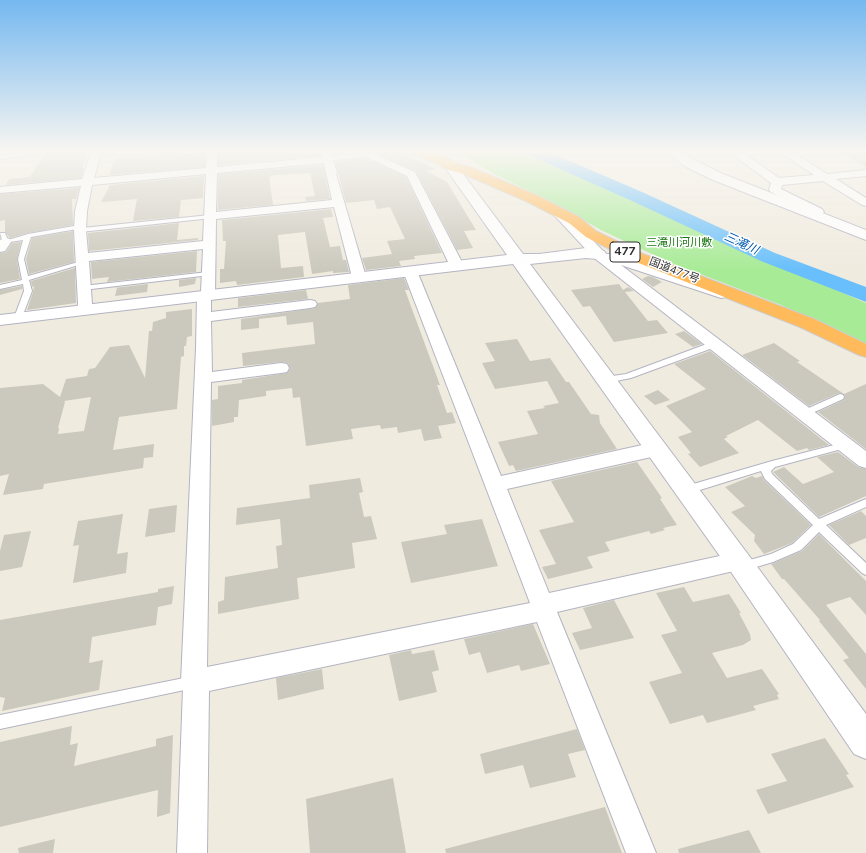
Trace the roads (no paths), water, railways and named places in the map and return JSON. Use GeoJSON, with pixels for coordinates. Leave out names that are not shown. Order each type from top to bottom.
{"type":"FeatureCollection","features":[{"type":"Feature","properties":{"kind":"highway","name":"国道477号"},"geometry":{"type":"LineString","coordinates":[[513,190],[574,220],[591,234],[637,257],[807,323],[866,351]]}},
{"type":"Feature","properties":{"kind":"street"},"geometry":{"type":"LineString","coordinates":[[84,310],[85,304],[80,229],[81,211],[85,190]]}},
{"type":"Feature","properties":{"kind":"street"},"geometry":{"type":"LineString","coordinates":[[192,853],[196,688],[194,682],[205,303],[208,274],[210,216],[210,190]]}},
{"type":"Feature","properties":{"kind":"street"},"geometry":{"type":"LineString","coordinates":[[335,190],[359,277]]}},
{"type":"Feature","properties":{"kind":"street"},"geometry":{"type":"LineString","coordinates":[[419,190],[457,266]]}},
{"type":"Feature","properties":{"kind":"street"},"geometry":{"type":"LineString","coordinates":[[466,190],[740,563],[866,742]]}},
{"type":"Feature","properties":{"kind":"street"},"geometry":{"type":"LineString","coordinates":[[751,190],[866,235]]}},
{"type":"Feature","properties":{"kind":"street"},"geometry":{"type":"LineString","coordinates":[[775,190],[818,212],[815,215]]}},
{"type":"Feature","properties":{"kind":"street"},"geometry":{"type":"LineString","coordinates":[[845,190],[866,203]]}},
{"type":"Feature","properties":{"kind":"street"},"geometry":{"type":"LineString","coordinates":[[210,216],[339,203]]}},
{"type":"Feature","properties":{"kind":"street"},"geometry":{"type":"LineString","coordinates":[[559,213],[598,254],[866,461]]}},
{"type":"Feature","properties":{"kind":"street"},"geometry":{"type":"LineString","coordinates":[[82,260],[209,244]]}},
{"type":"Feature","properties":{"kind":"street"},"geometry":{"type":"LineString","coordinates":[[205,303],[359,277],[586,253],[598,254],[807,323]]}},
{"type":"Feature","properties":{"kind":"street"},"geometry":{"type":"LineString","coordinates":[[410,271],[641,853]]}},
{"type":"Feature","properties":{"kind":"street"},"geometry":{"type":"LineString","coordinates":[[0,320],[84,310],[205,303],[310,304]]}},
{"type":"Feature","properties":{"kind":"street"},"geometry":{"type":"LineString","coordinates":[[203,378],[281,368]]}},
{"type":"Feature","properties":{"kind":"street"},"geometry":{"type":"LineString","coordinates":[[494,485],[656,449]]}},
{"type":"Feature","properties":{"kind":"street"},"geometry":{"type":"LineString","coordinates":[[194,682],[543,608],[740,563]]}},
{"type":"Feature","properties":{"kind":"lane"},"geometry":{"type":"LineString","coordinates":[[2,242],[80,229],[210,216]]}},
{"type":"Feature","properties":{"kind":"lane"},"geometry":{"type":"LineString","coordinates":[[18,318],[28,291],[21,258],[28,237]]}},
{"type":"Feature","properties":{"kind":"lane"},"geometry":{"type":"LineString","coordinates":[[0,288],[82,260]]}},
{"type":"Feature","properties":{"kind":"lane"},"geometry":{"type":"LineString","coordinates":[[83,288],[208,274]]}},
{"type":"Feature","properties":{"kind":"lane"},"geometry":{"type":"LineString","coordinates":[[606,380],[628,376],[715,344]]}},
{"type":"Feature","properties":{"kind":"lane"},"geometry":{"type":"LineString","coordinates":[[805,413],[840,397]]}},
{"type":"Feature","properties":{"kind":"lane"},"geometry":{"type":"LineString","coordinates":[[686,490],[772,464],[846,445]]}},
{"type":"Feature","properties":{"kind":"lane"},"geometry":{"type":"LineString","coordinates":[[772,464],[767,467],[768,476],[866,570]]}},
{"type":"Feature","properties":{"kind":"lane"},"geometry":{"type":"LineString","coordinates":[[740,563],[774,558],[797,547],[823,522],[866,503]]}},
{"type":"Feature","properties":{"kind":"lane"},"geometry":{"type":"LineString","coordinates":[[0,722],[194,682]]}},
{"type":"Feature","properties":{"kind":"waterway","name":"三滝川"},"geometry":{"type":"LineString","coordinates":[[622,190],[768,257],[866,295]]}},
{"type":"Feature","properties":{"kind":"park label","name":"三滝川河川敷"},"geometry":{"type":"Point","coordinates":[679,243]}}]}
